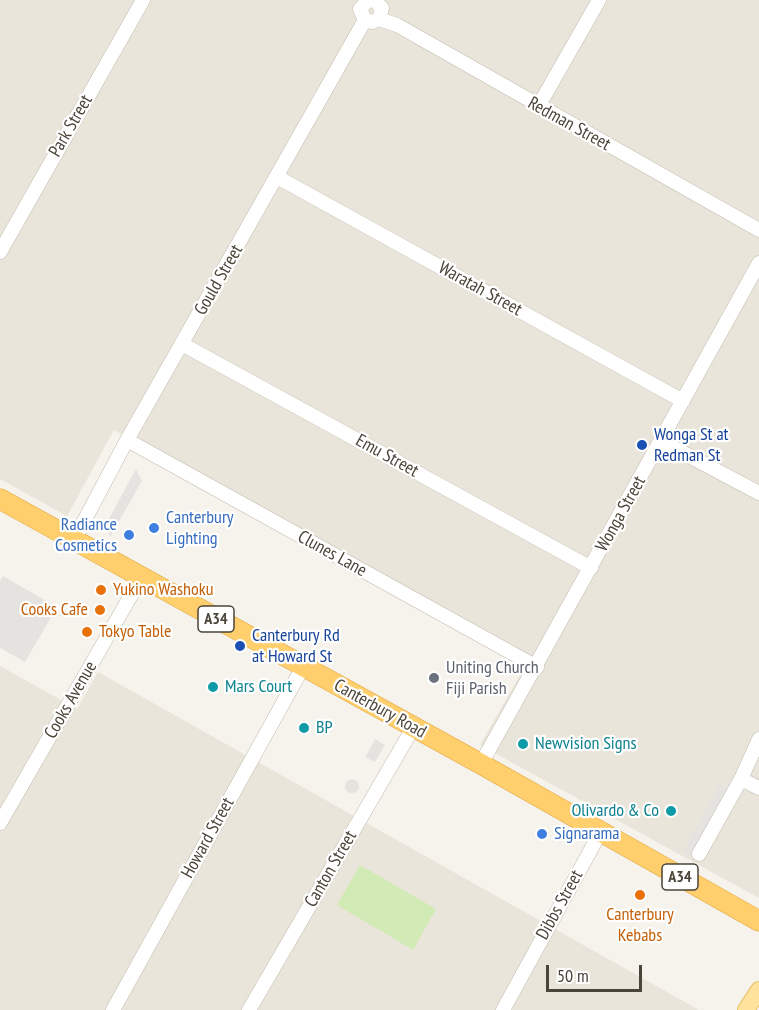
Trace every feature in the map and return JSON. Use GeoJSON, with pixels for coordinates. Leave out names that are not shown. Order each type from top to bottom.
{"type":"FeatureCollection","features":[{"type":"Feature","properties":{"kind":"highway","name":"Canterbury Road"},"geometry":{"type":"LineString","coordinates":[[0,499],[482,764],[759,921]]}},
{"type":"Feature","properties":{"kind":"main road"},"geometry":{"type":"LineString","coordinates":[[746,1010],[759,990]]}},
{"type":"Feature","properties":{"kind":"street","name":"Park Street"},"geometry":{"type":"LineString","coordinates":[[0,252],[142,0]]}},
{"type":"Feature","properties":{"kind":"street"},"geometry":{"type":"LineString","coordinates":[[538,107],[599,0]]}},
{"type":"Feature","properties":{"kind":"street"},"geometry":{"type":"LineString","coordinates":[[368,1],[382,8],[372,20],[361,15],[368,1]]}},
{"type":"Feature","properties":{"kind":"street","name":"Redman Street"},"geometry":{"type":"LineString","coordinates":[[372,20],[397,26],[759,230]]}},
{"type":"Feature","properties":{"kind":"street","name":"Gould Street"},"geometry":{"type":"LineString","coordinates":[[74,540],[127,440],[182,344],[372,20]]}},
{"type":"Feature","properties":{"kind":"street","name":"Waratah Street"},"geometry":{"type":"LineString","coordinates":[[278,177],[683,401]]}},
{"type":"Feature","properties":{"kind":"street","name":"Wonga Street"},"geometry":{"type":"LineString","coordinates":[[482,764],[683,401],[753,288],[759,263]]}},
{"type":"Feature","properties":{"kind":"street","name":"Emu Street"},"geometry":{"type":"LineString","coordinates":[[182,344],[591,568]]}},
{"type":"Feature","properties":{"kind":"street","name":"Clunes Lane"},"geometry":{"type":"LineString","coordinates":[[127,440],[537,667]]}},
{"type":"Feature","properties":{"kind":"street"},"geometry":{"type":"LineString","coordinates":[[661,441],[759,494]]}},
{"type":"Feature","properties":{"kind":"street","name":"Cooks Avenue"},"geometry":{"type":"LineString","coordinates":[[0,823],[141,578]]}},
{"type":"Feature","properties":{"kind":"street","name":"Howard Street"},"geometry":{"type":"LineString","coordinates":[[113,1010],[303,667]]}},
{"type":"Feature","properties":{"kind":"street","name":"Canton Street"},"geometry":{"type":"LineString","coordinates":[[249,1010],[413,728]]}},
{"type":"Feature","properties":{"kind":"street"},"geometry":{"type":"LineString","coordinates":[[699,854],[741,779],[759,739]]}},
{"type":"Feature","properties":{"kind":"street"},"geometry":{"type":"LineString","coordinates":[[741,779],[759,788]]}},
{"type":"Feature","properties":{"kind":"street","name":"Dibbs Street"},"geometry":{"type":"LineString","coordinates":[[503,1010],[600,832]]}},
{"type":"Feature","properties":{"kind":"shaded area"},"geometry":{"type":"Polygon","coordinates":[[[0,0],[759,0],[759,898],[480,745],[529,659],[114,430],[67,516],[0,479],[0,0]]]}},
{"type":"Feature","properties":{"kind":"shaded area"},"geometry":{"type":"Polygon","coordinates":[[[136,469],[142,481],[110,537],[106,524],[136,469]]]}},
{"type":"Feature","properties":{"kind":"shaded area"},"geometry":{"type":"Polygon","coordinates":[[[3,576],[57,607],[25,662],[0,648],[0,581],[3,576]]]}},
{"type":"Feature","properties":{"kind":"shaded area"},"geometry":{"type":"Polygon","coordinates":[[[0,666],[77,709],[98,672],[699,1010],[0,1010],[0,666]]]}},
{"type":"Feature","properties":{"kind":"shaded area"},"geometry":{"type":"Polygon","coordinates":[[[375,739],[385,745],[375,762],[365,757],[375,739]]]}},
{"type":"Feature","properties":{"kind":"shaded area"},"geometry":{"type":"Polygon","coordinates":[[[352,779],[357,781],[359,786],[357,791],[352,793],[347,791],[345,786],[347,781],[352,779]]]}},
{"type":"Feature","properties":{"kind":"shaded area"},"geometry":{"type":"Polygon","coordinates":[[[720,785],[728,790],[691,856],[683,851],[720,785]]]}},
{"type":"Feature","properties":{"kind":"green space"},"geometry":{"type":"Polygon","coordinates":[[[360,865],[436,909],[413,950],[337,905],[360,865]]]}},
{"type":"Feature","properties":{"kind":"place","name":"Wonga St at Redman St"},"geometry":{"type":"Point","coordinates":[642,445]}},
{"type":"Feature","properties":{"kind":"place","name":"Canterbury Lighting"},"geometry":{"type":"Point","coordinates":[154,528]}},
{"type":"Feature","properties":{"kind":"place","name":"Radiance Cosmetics"},"geometry":{"type":"Point","coordinates":[129,535]}},
{"type":"Feature","properties":{"kind":"place","name":"Yukino Washoku"},"geometry":{"type":"Point","coordinates":[101,590]}},
{"type":"Feature","properties":{"kind":"place","name":"Cooks Cafe"},"geometry":{"type":"Point","coordinates":[100,610]}},
{"type":"Feature","properties":{"kind":"place","name":"Tokyo Table"},"geometry":{"type":"Point","coordinates":[87,632]}},
{"type":"Feature","properties":{"kind":"place","name":"Canterbury Rd at Howard St"},"geometry":{"type":"Point","coordinates":[240,646]}},
{"type":"Feature","properties":{"kind":"place","name":"Uniting Church Fiji Parish"},"geometry":{"type":"Point","coordinates":[434,678]}},
{"type":"Feature","properties":{"kind":"place","name":"Mars Court"},"geometry":{"type":"Point","coordinates":[213,687]}},
{"type":"Feature","properties":{"kind":"place","name":"BP"},"geometry":{"type":"Point","coordinates":[304,728]}},
{"type":"Feature","properties":{"kind":"place","name":"Newvision Signs"},"geometry":{"type":"Point","coordinates":[523,744]}},
{"type":"Feature","properties":{"kind":"place","name":"Olivardo & Co"},"geometry":{"type":"Point","coordinates":[671,811]}},
{"type":"Feature","properties":{"kind":"place","name":"Signarama"},"geometry":{"type":"Point","coordinates":[542,834]}},
{"type":"Feature","properties":{"kind":"place","name":"Canterbury Kebabs"},"geometry":{"type":"Point","coordinates":[640,895]}}]}
